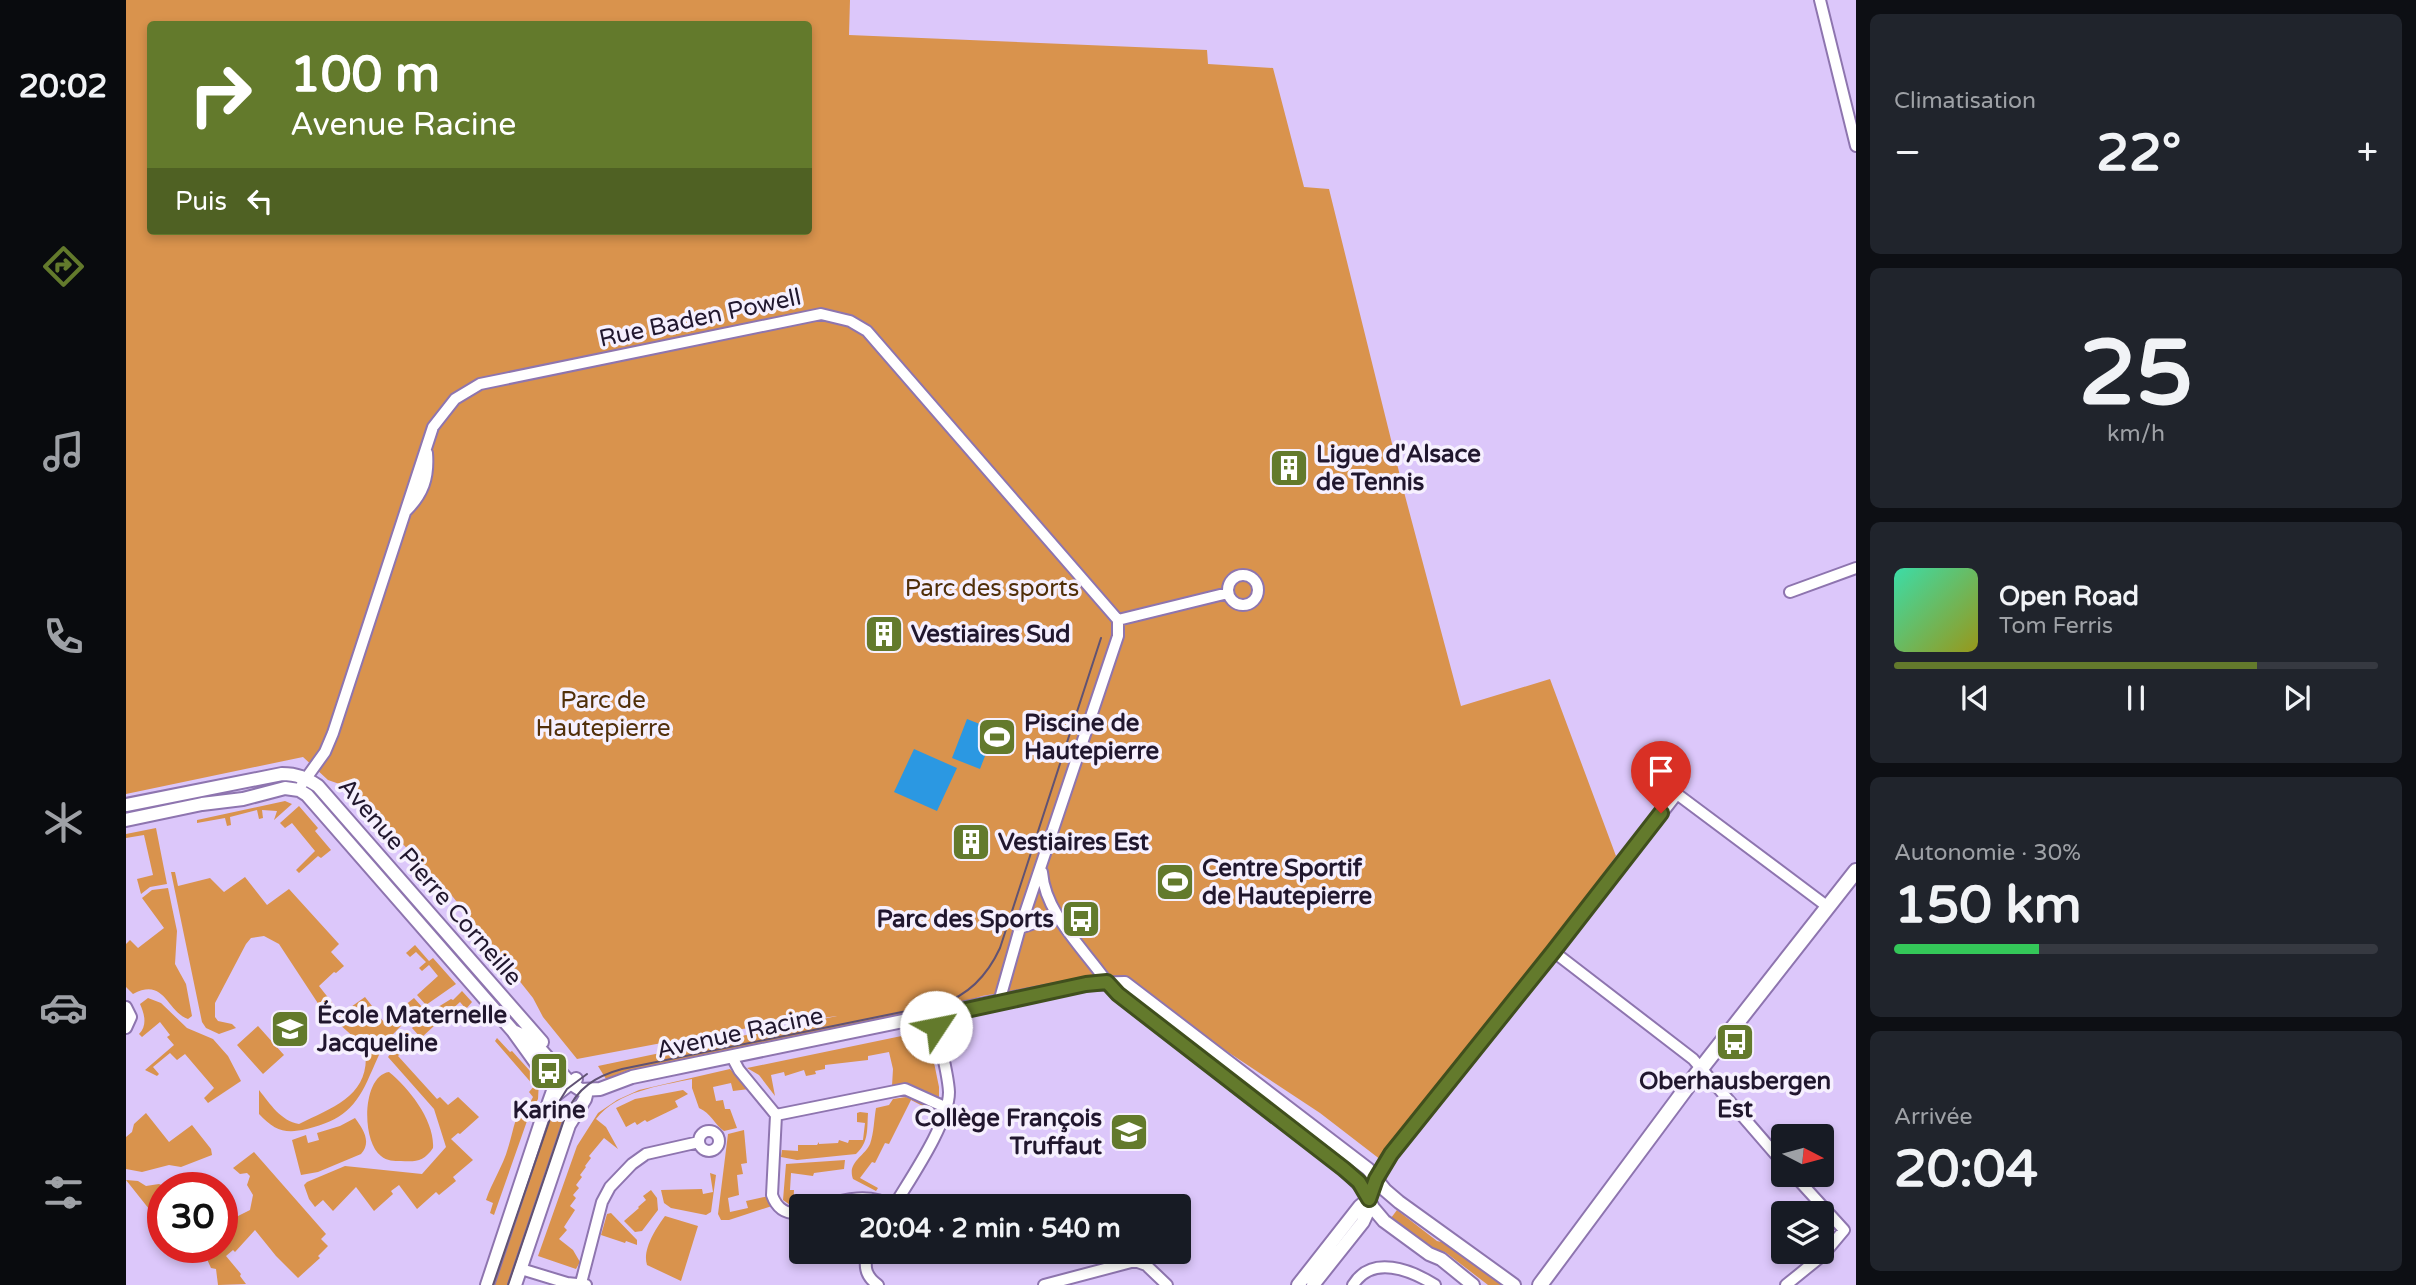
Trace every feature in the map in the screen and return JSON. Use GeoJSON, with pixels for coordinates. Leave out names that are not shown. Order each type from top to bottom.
{"type":"FeatureCollection","features":[{"type":"Feature","properties":{"kind":"main road"},"geometry":{"type":"LineString","coordinates":[[1539,1285],[1856,871]]}},
{"type":"Feature","properties":{"kind":"street"},"geometry":{"type":"LineString","coordinates":[[1820,0],[1856,146]]}},
{"type":"Feature","properties":{"kind":"street","name":"Rue Baden Powell"},"geometry":{"type":"LineString","coordinates":[[306,778],[325,752],[333,733],[403,513],[419,498],[428,469],[426,447],[433,427],[455,399],[480,384],[821,314],[850,321],[867,331],[1118,620]]}},
{"type":"Feature","properties":{"kind":"street"},"geometry":{"type":"LineString","coordinates":[[1790,592],[1856,568]]}},
{"type":"Feature","properties":{"kind":"street"},"geometry":{"type":"LineString","coordinates":[[999,1003],[1020,928],[1118,636],[1118,620],[1228,593]]}},
{"type":"Feature","properties":{"kind":"street","name":"Avenue Pierre Corneille"},"geometry":{"type":"LineString","coordinates":[[126,805],[282,774],[295,774],[306,778],[318,786],[573,1081],[587,1091]]}},
{"type":"Feature","properties":{"kind":"street"},"geometry":{"type":"LineString","coordinates":[[299,790],[306,778]]}},
{"type":"Feature","properties":{"kind":"street","name":"Avenue Pierre Corneille"},"geometry":{"type":"LineString","coordinates":[[126,820],[202,804],[243,799],[285,788],[299,790],[513,1031],[554,1088],[549,1102]]}},
{"type":"Feature","properties":{"kind":"street"},"geometry":{"type":"LineString","coordinates":[[1313,1285],[1363,1222],[1376,1179],[1391,1154],[1677,794],[1828,907]]}},
{"type":"Feature","properties":{"kind":"street"},"geometry":{"type":"LineString","coordinates":[[1042,865],[1046,894],[1058,919],[1118,994],[1344,1169],[1359,1182],[1373,1208],[1384,1221],[1429,1254],[1441,1259],[1473,1285]]}},
{"type":"Feature","properties":{"kind":"street"},"geometry":{"type":"LineString","coordinates":[[1020,928],[1034,922],[1058,919]]}},
{"type":"Feature","properties":{"kind":"street"},"geometry":{"type":"LineString","coordinates":[[1553,952],[1693,1059],[1771,1149]]}},
{"type":"Feature","properties":{"kind":"street","name":"Avenue Racine"},"geometry":{"type":"LineString","coordinates":[[587,1091],[604,1088],[632,1077],[999,1003],[1107,982],[1125,983],[1368,1169],[1399,1202],[1514,1285]]}},
{"type":"Feature","properties":{"kind":"street"},"geometry":{"type":"LineString","coordinates":[[126,1007],[131,1017],[126,1028]]}},
{"type":"Feature","properties":{"kind":"street"},"geometry":{"type":"LineString","coordinates":[[900,1194],[929,1146],[947,1108],[949,1092],[934,1017]]}},
{"type":"Feature","properties":{"kind":"street"},"geometry":{"type":"LineString","coordinates":[[487,1285],[549,1102],[573,1081],[532,1040],[513,1031]]}},
{"type":"Feature","properties":{"kind":"street"},"geometry":{"type":"LineString","coordinates":[[732,1057],[739,1070],[776,1115],[772,1195],[780,1209],[789,1212]]}},
{"type":"Feature","properties":{"kind":"street"},"geometry":{"type":"LineString","coordinates":[[776,1115],[905,1088],[947,1108]]}},
{"type":"Feature","properties":{"kind":"street"},"geometry":{"type":"LineString","coordinates":[[515,1285],[566,1133],[587,1091]]}},
{"type":"Feature","properties":{"kind":"street"},"geometry":{"type":"LineString","coordinates":[[521,1269],[567,1283],[584,1284],[602,1202],[610,1187],[646,1154],[699,1142]]}},
{"type":"Feature","properties":{"kind":"street"},"geometry":{"type":"LineString","coordinates":[[1786,1285],[1823,1255],[1844,1230],[1805,1187]]}},
{"type":"Feature","properties":{"kind":"street"},"geometry":{"type":"LineString","coordinates":[[1298,1285],[1360,1206],[1369,1199]]}},
{"type":"Feature","properties":{"kind":"street"},"geometry":{"type":"LineString","coordinates":[[1044,1285],[1083,1280],[1139,1262],[1167,1285]]}},
{"type":"Feature","properties":{"kind":"street"},"geometry":{"type":"LineString","coordinates":[[867,1264],[868,1276],[878,1285]]}},
{"type":"Feature","properties":{"kind":"street"},"geometry":{"type":"LineString","coordinates":[[1353,1285],[1364,1273],[1387,1268],[1406,1270],[1435,1285]]}},
{"type":"Feature","properties":{"kind":"green space","name":"Parc des sports"},"geometry":{"type":"Polygon","coordinates":[[[126,0],[850,0],[849,35],[1207,50],[1208,64],[1273,68],[1304,187],[1329,189],[1404,492],[1461,706],[1550,679],[1616,856],[1549,948],[1381,1160],[1320,1113],[1110,974],[982,996],[956,1005],[954,1000],[941,1002],[942,1008],[626,1071],[606,1079],[598,1066],[837,1016],[720,1032],[577,1059],[543,1017],[533,998],[449,892],[348,787],[328,780],[303,757],[126,794],[126,0]]]}},
{"type":"Feature","properties":{"kind":"green space"},"geometry":{"type":"Polygon","coordinates":[[[285,801],[292,804],[274,820],[277,811],[262,810],[263,818],[259,819],[257,810],[230,817],[231,825],[227,826],[225,818],[197,823],[197,820],[285,801]]]}},
{"type":"Feature","properties":{"kind":"green space"},"geometry":{"type":"Polygon","coordinates":[[[299,806],[318,828],[315,831],[331,850],[321,858],[318,856],[299,873],[296,870],[315,851],[292,823],[285,828],[280,823],[299,806]]]}},
{"type":"Feature","properties":{"kind":"green space"},"geometry":{"type":"Polygon","coordinates":[[[156,828],[167,884],[150,887],[141,894],[137,879],[153,875],[144,835],[126,838],[126,834],[156,828]]]}},
{"type":"Feature","properties":{"kind":"green space"},"geometry":{"type":"Polygon","coordinates":[[[171,872],[175,872],[178,886],[210,878],[224,892],[245,877],[267,905],[289,889],[339,944],[331,952],[344,966],[319,986],[341,1014],[365,997],[384,1022],[414,998],[423,1008],[388,1040],[359,1096],[339,1117],[307,1129],[292,1131],[275,1128],[259,1114],[259,1090],[281,1116],[299,1124],[338,1104],[357,1088],[363,1077],[365,1047],[321,1008],[279,944],[264,936],[251,938],[246,944],[215,1003],[215,1017],[218,1021],[232,1024],[236,1028],[219,1034],[206,1028],[202,1022],[171,872]]]}},
{"type":"Feature","properties":{"kind":"green space"},"geometry":{"type":"Polygon","coordinates":[[[168,888],[177,931],[175,964],[186,984],[192,1016],[188,1019],[159,992],[144,990],[133,994],[126,987],[126,944],[130,940],[138,948],[164,928],[142,898],[152,890],[168,888]]]}},
{"type":"Feature","properties":{"kind":"green space"},"geometry":{"type":"Polygon","coordinates":[[[415,945],[429,961],[433,958],[456,984],[426,1005],[417,995],[438,976],[429,965],[422,971],[419,968],[426,962],[416,952],[410,957],[406,953],[415,945]]]}},
{"type":"Feature","properties":{"kind":"green space"},"geometry":{"type":"Polygon","coordinates":[[[462,991],[472,1002],[466,1009],[460,1002],[421,1038],[412,1028],[430,1012],[453,1000],[462,991]]]}},
{"type":"Feature","properties":{"kind":"green space"},"geometry":{"type":"Polygon","coordinates":[[[148,998],[161,1003],[187,1028],[213,1039],[228,1056],[241,1081],[208,1103],[204,1098],[214,1088],[185,1054],[177,1060],[170,1053],[153,1067],[159,1074],[157,1076],[145,1070],[174,1045],[160,1022],[142,1037],[139,1034],[144,1023],[140,1004],[148,998]]]}},
{"type":"Feature","properties":{"kind":"green space"},"geometry":{"type":"Polygon","coordinates":[[[258,1026],[284,1055],[263,1074],[237,1045],[258,1026]]]}},
{"type":"Feature","properties":{"kind":"green space"},"geometry":{"type":"Polygon","coordinates":[[[407,1031],[416,1040],[398,1056],[437,1099],[440,1097],[448,1105],[458,1097],[479,1117],[451,1139],[473,1160],[453,1177],[456,1181],[439,1195],[436,1192],[417,1209],[399,1185],[374,1211],[356,1187],[333,1211],[323,1200],[315,1207],[304,1185],[307,1182],[345,1166],[422,1174],[446,1147],[434,1109],[388,1057],[407,1031]]]}},
{"type":"Feature","properties":{"kind":"green space"},"geometry":{"type":"Polygon","coordinates":[[[916,1033],[922,1039],[929,1038],[939,1100],[909,1084],[892,1086],[893,1069],[889,1052],[868,1056],[868,1060],[825,1065],[825,1069],[806,1076],[804,1070],[785,1076],[784,1072],[771,1075],[775,1096],[759,1075],[747,1068],[916,1033]]]}},
{"type":"Feature","properties":{"kind":"green space"},"geometry":{"type":"Polygon","coordinates":[[[497,1038],[539,1081],[538,1099],[529,1116],[524,1114],[533,1097],[529,1092],[534,1086],[495,1041],[497,1038]]]}},
{"type":"Feature","properties":{"kind":"green space"},"geometry":{"type":"Polygon","coordinates":[[[730,1069],[749,1089],[733,1091],[731,1083],[713,1087],[716,1101],[723,1100],[725,1109],[730,1109],[737,1128],[724,1131],[699,1108],[692,1088],[692,1079],[640,1091],[605,1110],[596,1119],[606,1127],[618,1149],[604,1138],[589,1156],[591,1158],[576,1185],[579,1188],[573,1195],[576,1198],[570,1206],[575,1210],[564,1227],[567,1230],[559,1239],[573,1250],[580,1262],[576,1269],[538,1256],[577,1146],[598,1113],[617,1100],[639,1090],[730,1069]]]}},
{"type":"Feature","properties":{"kind":"green space"},"geometry":{"type":"Polygon","coordinates":[[[389,1072],[412,1096],[430,1127],[433,1148],[420,1160],[386,1159],[374,1148],[370,1137],[367,1110],[369,1096],[380,1076],[389,1072]]]}},
{"type":"Feature","properties":{"kind":"green space"},"geometry":{"type":"Polygon","coordinates":[[[683,1090],[688,1094],[675,1101],[678,1107],[637,1125],[635,1122],[626,1127],[616,1108],[635,1099],[683,1090]]]}},
{"type":"Feature","properties":{"kind":"green space"},"geometry":{"type":"Polygon","coordinates":[[[906,1097],[930,1107],[936,1113],[911,1100],[889,1144],[885,1143],[875,1163],[872,1162],[860,1178],[878,1188],[876,1191],[853,1179],[852,1168],[870,1144],[876,1108],[889,1105],[893,1099],[906,1097]]]}},
{"type":"Feature","properties":{"kind":"green space"},"geometry":{"type":"Polygon","coordinates":[[[567,1105],[574,1109],[511,1285],[491,1285],[547,1116],[560,1120],[567,1105]]]}},
{"type":"Feature","properties":{"kind":"green space"},"geometry":{"type":"Polygon","coordinates":[[[146,1113],[169,1142],[192,1125],[211,1149],[212,1155],[181,1167],[169,1165],[142,1172],[126,1169],[126,1137],[132,1132],[134,1124],[146,1113]]]}},
{"type":"Feature","properties":{"kind":"green space"},"geometry":{"type":"Polygon","coordinates":[[[857,1113],[868,1113],[867,1130],[863,1145],[856,1154],[797,1160],[781,1157],[782,1150],[798,1151],[798,1145],[863,1140],[865,1123],[857,1122],[857,1113]]]}},
{"type":"Feature","properties":{"kind":"green space"},"geometry":{"type":"Polygon","coordinates":[[[518,1115],[527,1121],[494,1215],[490,1213],[493,1203],[486,1200],[506,1155],[518,1115]]]}},
{"type":"Feature","properties":{"kind":"green space"},"geometry":{"type":"Polygon","coordinates":[[[355,1118],[366,1140],[361,1154],[318,1172],[301,1175],[292,1140],[306,1135],[308,1143],[319,1140],[317,1133],[355,1118]]]}},
{"type":"Feature","properties":{"kind":"green space"},"geometry":{"type":"Polygon","coordinates":[[[744,1130],[747,1163],[741,1164],[743,1174],[737,1175],[739,1195],[728,1198],[730,1212],[748,1208],[746,1201],[769,1196],[772,1206],[729,1220],[721,1220],[718,1214],[728,1134],[744,1130]]]}},
{"type":"Feature","properties":{"kind":"green space"},"geometry":{"type":"Polygon","coordinates":[[[254,1152],[326,1234],[321,1239],[328,1246],[318,1256],[320,1258],[298,1278],[255,1230],[238,1249],[238,1216],[250,1210],[253,1195],[247,1185],[250,1176],[247,1173],[240,1174],[233,1168],[254,1152]]]}},
{"type":"Feature","properties":{"kind":"green space"},"geometry":{"type":"Polygon","coordinates":[[[845,1160],[844,1169],[814,1173],[813,1176],[791,1173],[790,1190],[794,1190],[794,1194],[789,1194],[789,1204],[783,1200],[786,1164],[845,1160]]]}},
{"type":"Feature","properties":{"kind":"green space"},"geometry":{"type":"Polygon","coordinates":[[[710,1173],[716,1175],[711,1212],[706,1215],[671,1208],[664,1203],[661,1190],[702,1189],[703,1194],[713,1192],[710,1173]]]}},
{"type":"Feature","properties":{"kind":"green space"},"geometry":{"type":"Polygon","coordinates":[[[126,1180],[138,1181],[147,1186],[147,1206],[126,1180]]]}},
{"type":"Feature","properties":{"kind":"green space"},"geometry":{"type":"Polygon","coordinates":[[[651,1190],[657,1198],[658,1210],[642,1231],[635,1232],[624,1221],[646,1200],[643,1196],[651,1190]]]}},
{"type":"Feature","properties":{"kind":"green space"},"geometry":{"type":"Polygon","coordinates":[[[1397,1210],[1437,1241],[1450,1244],[1503,1285],[1488,1285],[1445,1252],[1433,1250],[1391,1218],[1397,1210]]]}},
{"type":"Feature","properties":{"kind":"green space"},"geometry":{"type":"Polygon","coordinates":[[[611,1213],[637,1240],[637,1245],[601,1235],[607,1214],[611,1213]]]}},
{"type":"Feature","properties":{"kind":"green space"},"geometry":{"type":"Polygon","coordinates":[[[665,1216],[698,1226],[681,1281],[647,1265],[648,1246],[665,1216]]]}},
{"type":"Feature","properties":{"kind":"green space"},"geometry":{"type":"Polygon","coordinates":[[[209,1263],[232,1263],[246,1284],[218,1285],[216,1269],[211,1268],[209,1263]]]}},
{"type":"Feature","properties":{"kind":"water"},"geometry":{"type":"Polygon","coordinates":[[[967,719],[995,730],[980,769],[952,758],[967,719]]]}},
{"type":"Feature","properties":{"kind":"water"},"geometry":{"type":"Polygon","coordinates":[[[914,749],[957,768],[937,811],[894,792],[914,749]]]}},
{"type":"Feature","properties":{"kind":"tram line"},"geometry":{"type":"LineString","coordinates":[[508,1285],[566,1114],[588,1084],[622,1069],[941,1004],[960,995],[976,982],[990,966],[1000,948],[1101,638]]}},
{"type":"Feature","properties":{"kind":"tram line"},"geometry":{"type":"LineString","coordinates":[[493,1285],[552,1113],[567,1089],[587,1074]]}},
{"type":"Feature","properties":{"kind":"place","name":"Ligue d'Alsace de Tennis"},"geometry":{"type":"Point","coordinates":[1289,468]}},
{"type":"Feature","properties":{"kind":"place","name":"Vestiaires Sud"},"geometry":{"type":"Point","coordinates":[884,634]}},
{"type":"Feature","properties":{"kind":"place","name":"Piscine de Hautepierre"},"geometry":{"type":"Point","coordinates":[997,737]}},
{"type":"Feature","properties":{"kind":"place","name":"Vestiaires Est"},"geometry":{"type":"Point","coordinates":[971,842]}},
{"type":"Feature","properties":{"kind":"place","name":"Centre Sportif de Hautepierre"},"geometry":{"type":"Point","coordinates":[1175,882]}},
{"type":"Feature","properties":{"kind":"place","name":"Parc des Sports"},"geometry":{"type":"Point","coordinates":[1081,919]}},
{"type":"Feature","properties":{"kind":"place","name":"École Maternelle Jacqueline"},"geometry":{"type":"Point","coordinates":[290,1029]}},
{"type":"Feature","properties":{"kind":"place","name":"Oberhausbergen Est"},"geometry":{"type":"Point","coordinates":[1735,1042]}},
{"type":"Feature","properties":{"kind":"place","name":"Karine"},"geometry":{"type":"Point","coordinates":[549,1071]}},
{"type":"Feature","properties":{"kind":"place","name":"Collège François Truffaut"},"geometry":{"type":"Point","coordinates":[1129,1132]}},
{"type":"Feature","properties":{"kind":"route"},"geometry":{"type":"LineString","coordinates":[[936,1027],[934,1017],[1024,996],[1107,982],[1118,994],[1344,1169],[1359,1182],[1369,1199],[1376,1179],[1391,1154],[1661,813]]}},
{"type":"Feature","properties":{"kind":"park label","name":"Parc de Hautepierre"},"geometry":{"type":"Point","coordinates":[603,714]}}]}
